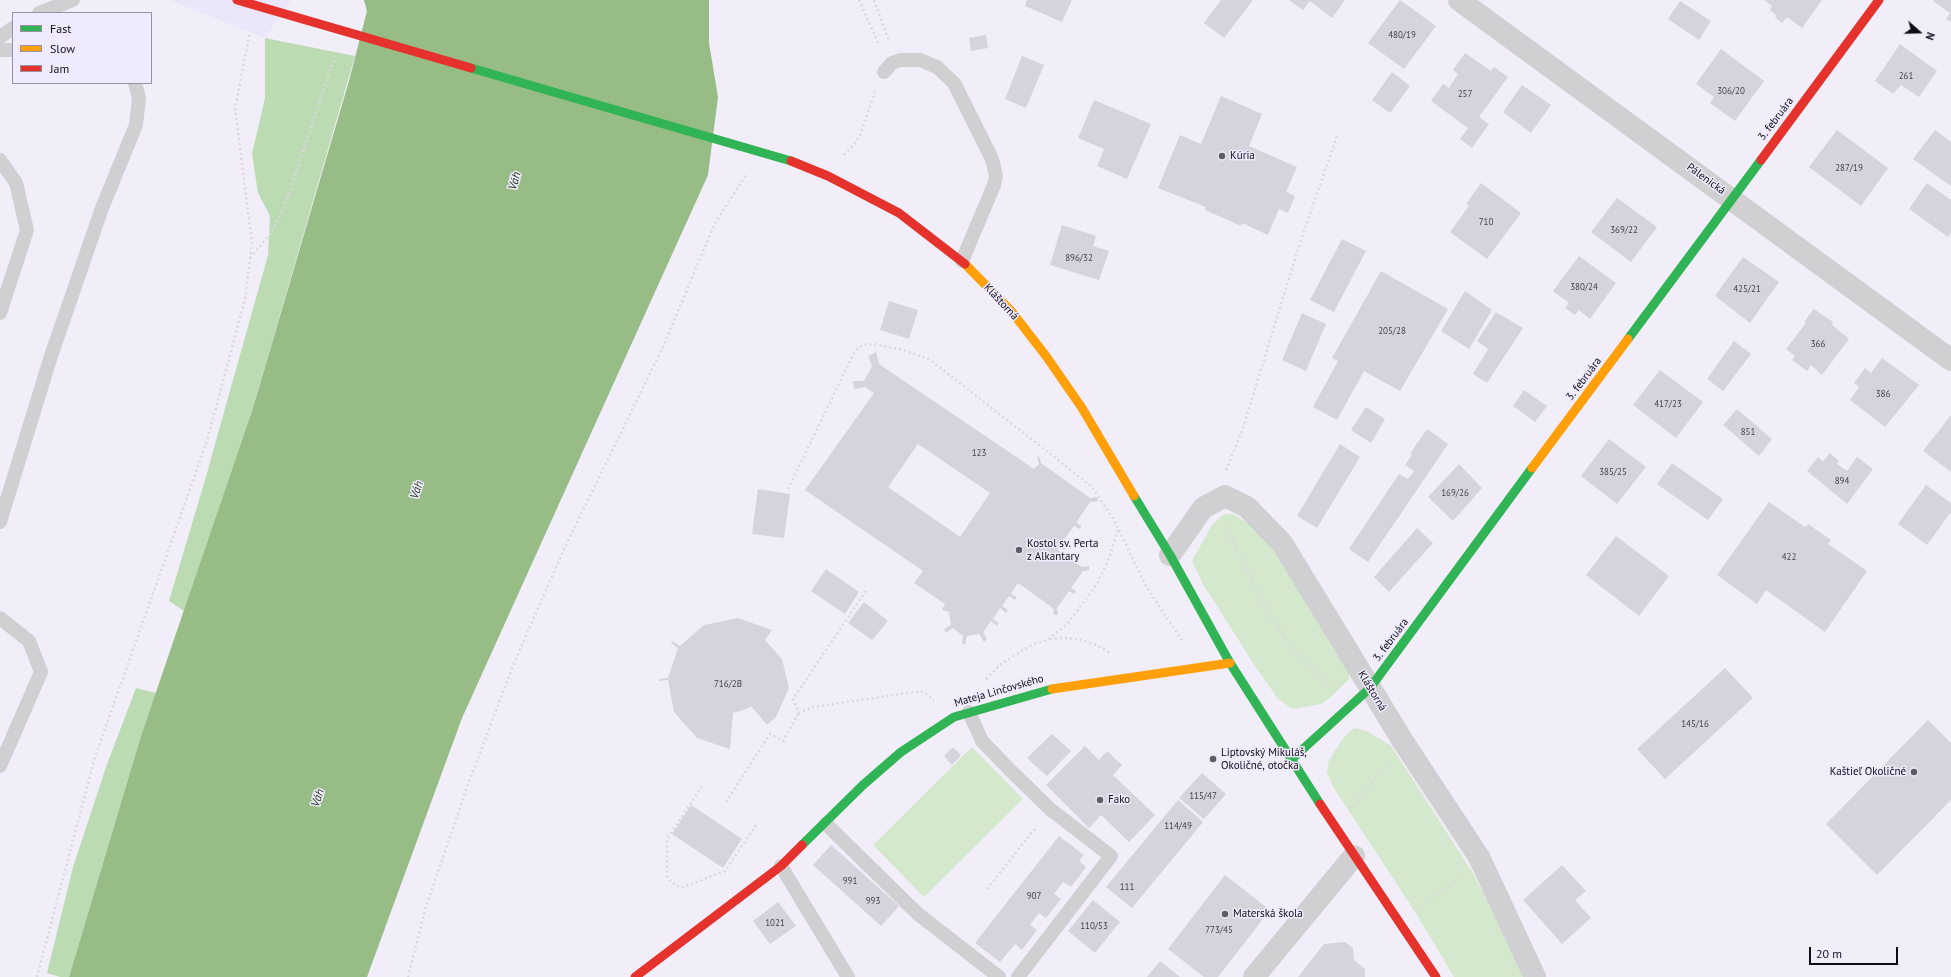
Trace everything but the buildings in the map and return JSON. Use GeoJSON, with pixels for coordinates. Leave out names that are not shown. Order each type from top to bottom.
{"type":"FeatureCollection","features":[{"type":"Feature","properties":{"kind":"street","name":"Kláštorná"},"geometry":{"type":"LineString","coordinates":[[237,0],[342,32],[746,146],[792,161],[828,176],[899,213],[962,261],[1012,312],[1046,356],[1082,408],[1170,555],[1230,663],[1354,856],[1436,977]]}},
{"type":"Feature","properties":{"kind":"street","name":"Pálenická"},"geometry":{"type":"LineString","coordinates":[[1459,0],[1733,198],[1951,360]]}},
{"type":"Feature","properties":{"kind":"street","name":"3. februára"},"geometry":{"type":"LineString","coordinates":[[1292,759],[1370,688],[1879,0]]}},
{"type":"Feature","properties":{"kind":"street","name":"Kláštorná"},"geometry":{"type":"LineString","coordinates":[[1170,555],[1203,508],[1225,496],[1247,506],[1282,543],[1404,743],[1479,857],[1535,977]]}},
{"type":"Feature","properties":{"kind":"street","name":"Mateja Linčovského"},"geometry":{"type":"LineString","coordinates":[[635,977],[781,866],[826,824],[863,785],[901,752],[954,717],[1049,689],[1230,663]]}},
{"type":"Feature","properties":{"kind":"street"},"geometry":{"type":"LineString","coordinates":[[1254,977],[1354,856]]}},
{"type":"Feature","properties":{"kind":"lane"},"geometry":{"type":"LineString","coordinates":[[42,12],[73,0]]}},
{"type":"Feature","properties":{"kind":"lane"},"geometry":{"type":"LineString","coordinates":[[0,37],[12,29]]}},
{"type":"Feature","properties":{"kind":"lane"},"geometry":{"type":"LineString","coordinates":[[0,50],[12,50]]}},
{"type":"Feature","properties":{"kind":"lane"},"geometry":{"type":"LineString","coordinates":[[888,68],[900,60],[920,60],[937,67],[947,74],[962,98],[977,132],[992,159],[996,176],[994,185],[962,261]]}},
{"type":"Feature","properties":{"kind":"lane"},"geometry":{"type":"LineString","coordinates":[[0,522],[51,356],[102,208],[136,125],[139,98],[135,84]]}},
{"type":"Feature","properties":{"kind":"lane"},"geometry":{"type":"LineString","coordinates":[[0,160],[16,183],[28,230],[0,313]]}},
{"type":"Feature","properties":{"kind":"lane"},"geometry":{"type":"LineString","coordinates":[[0,618],[29,642],[41,672],[0,766]]}},
{"type":"Feature","properties":{"kind":"lane"},"geometry":{"type":"LineString","coordinates":[[969,712],[982,741],[1050,809],[1111,856],[1018,977]]}},
{"type":"Feature","properties":{"kind":"lane"},"geometry":{"type":"LineString","coordinates":[[826,824],[918,914],[999,977]]}},
{"type":"Feature","properties":{"kind":"lane"},"geometry":{"type":"LineString","coordinates":[[781,866],[848,977]]}},
{"type":"Feature","properties":{"kind":"path"},"geometry":{"type":"LineString","coordinates":[[874,0],[889,41],[888,68]]}},
{"type":"Feature","properties":{"kind":"path"},"geometry":{"type":"LineString","coordinates":[[37,977],[95,757],[207,440],[245,299],[252,242],[235,109],[256,6]]}},
{"type":"Feature","properties":{"kind":"path"},"geometry":{"type":"LineString","coordinates":[[250,259],[270,234],[284,208],[323,95],[342,32]]}},
{"type":"Feature","properties":{"kind":"path"},"geometry":{"type":"LineString","coordinates":[[828,176],[860,135],[874,94]]}},
{"type":"Feature","properties":{"kind":"path"},"geometry":{"type":"LineString","coordinates":[[1337,136],[1299,246],[1243,428],[1210,505],[1226,525],[1260,597],[1292,648],[1350,706]]}},
{"type":"Feature","properties":{"kind":"path"},"geometry":{"type":"LineString","coordinates":[[408,977],[425,910],[467,787],[516,659],[564,549],[662,349],[715,223],[761,151]]}},
{"type":"Feature","properties":{"kind":"path"},"geometry":{"type":"LineString","coordinates":[[788,489],[856,351],[863,345],[874,344],[903,350],[929,359],[1091,486],[1102,501],[1118,530],[1146,588],[1200,667]]}},
{"type":"Feature","properties":{"kind":"path"},"geometry":{"type":"LineString","coordinates":[[1049,639],[1068,623],[1097,584],[1109,558],[1118,530]]}},
{"type":"Feature","properties":{"kind":"path"},"geometry":{"type":"LineString","coordinates":[[799,712],[793,699],[866,590]]}},
{"type":"Feature","properties":{"kind":"path"},"geometry":{"type":"LineString","coordinates":[[985,680],[1000,665],[1015,655],[1032,645],[1049,639],[1066,638],[1082,640],[1098,645],[1114,655]]}},
{"type":"Feature","properties":{"kind":"path"},"geometry":{"type":"LineString","coordinates":[[726,802],[770,734],[783,741],[799,712],[813,707],[921,691],[927,694],[954,717]]}},
{"type":"Feature","properties":{"kind":"path"},"geometry":{"type":"LineString","coordinates":[[1336,827],[1404,743]]}},
{"type":"Feature","properties":{"kind":"path"},"geometry":{"type":"LineString","coordinates":[[702,786],[667,839],[667,876],[671,882],[681,888],[725,871],[756,825]]}},
{"type":"Feature","properties":{"kind":"path"},"geometry":{"type":"LineString","coordinates":[[987,889],[1050,809]]}},
{"type":"Feature","properties":{"kind":"path"},"geometry":{"type":"LineString","coordinates":[[1400,922],[1467,871],[1479,857]]}},
{"type":"Feature","properties":{"kind":"shaded area"},"geometry":{"type":"Polygon","coordinates":[[[170,0],[291,0],[265,38],[170,0]]]}},
{"type":"Feature","properties":{"kind":"shaded area"},"geometry":{"type":"Polygon","coordinates":[[[265,38],[355,56],[253,408],[184,611],[169,601],[205,480],[268,255],[270,216],[258,193],[252,154],[265,98],[265,38]]]}},
{"type":"Feature","properties":{"kind":"shaded area"},"geometry":{"type":"Polygon","coordinates":[[[1224,514],[1233,514],[1260,531],[1270,541],[1349,663],[1349,679],[1331,697],[1321,704],[1293,709],[1278,699],[1255,666],[1203,584],[1192,561],[1212,525],[1224,514]]]}},
{"type":"Feature","properties":{"kind":"shaded area"},"geometry":{"type":"Polygon","coordinates":[[[136,688],[156,693],[140,739],[69,977],[60,977],[47,973],[73,867],[106,767],[136,688]]]}},
{"type":"Feature","properties":{"kind":"shaded area"},"geometry":{"type":"Polygon","coordinates":[[[1354,728],[1367,731],[1391,746],[1473,873],[1509,943],[1523,977],[1454,977],[1417,915],[1332,785],[1327,772],[1329,760],[1344,737],[1354,728]]]}},
{"type":"Feature","properties":{"kind":"shaded area"},"geometry":{"type":"Polygon","coordinates":[[[972,747],[1023,799],[924,897],[873,845],[972,747]]]}},
{"type":"Feature","properties":{"kind":"water","name":"Váh"},"geometry":{"type":"Polygon","coordinates":[[[364,0],[709,0],[709,43],[718,97],[708,175],[462,718],[367,977],[69,977],[140,739],[253,408],[349,81],[367,11],[364,0]]]}},
{"type":"Feature","properties":{"kind":"traffic: fast"},"geometry":{"type":"LineString","coordinates":[[471,68],[791,161]]}},
{"type":"Feature","properties":{"kind":"traffic: fast"},"geometry":{"type":"LineString","coordinates":[[1628,339],[1761,160]]}},
{"type":"Feature","properties":{"kind":"traffic: fast"},"geometry":{"type":"LineString","coordinates":[[1292,759],[1370,688],[1532,468]]}},
{"type":"Feature","properties":{"kind":"traffic: fast"},"geometry":{"type":"LineString","coordinates":[[1134,496],[1170,555],[1230,663],[1320,804]]}},
{"type":"Feature","properties":{"kind":"traffic: fast"},"geometry":{"type":"LineString","coordinates":[[802,845],[863,785],[901,752],[954,717],[1052,689]]}},
{"type":"Feature","properties":{"kind":"traffic: slow"},"geometry":{"type":"LineString","coordinates":[[965,264],[1012,312],[1046,356],[1082,408],[1134,496]]}},
{"type":"Feature","properties":{"kind":"traffic: slow"},"geometry":{"type":"LineString","coordinates":[[1532,468],[1628,339]]}},
{"type":"Feature","properties":{"kind":"traffic: slow"},"geometry":{"type":"LineString","coordinates":[[1052,689],[1230,663]]}},
{"type":"Feature","properties":{"kind":"traffic: jam"},"geometry":{"type":"LineString","coordinates":[[237,0],[471,68]]}},
{"type":"Feature","properties":{"kind":"traffic: jam"},"geometry":{"type":"LineString","coordinates":[[1761,160],[1879,0]]}},
{"type":"Feature","properties":{"kind":"traffic: jam"},"geometry":{"type":"LineString","coordinates":[[791,161],[828,176],[899,213],[965,264]]}},
{"type":"Feature","properties":{"kind":"traffic: jam"},"geometry":{"type":"LineString","coordinates":[[1320,804],[1436,977]]}},
{"type":"Feature","properties":{"kind":"traffic: jam"},"geometry":{"type":"LineString","coordinates":[[635,977],[781,866],[802,845]]}},
{"type":"Feature","properties":{"kind":"place","name":"Kúria"},"geometry":{"type":"Point","coordinates":[1222,156]}},
{"type":"Feature","properties":{"kind":"place","name":"Kostol sv. Perta z Alkantary"},"geometry":{"type":"Point","coordinates":[1019,550]}},
{"type":"Feature","properties":{"kind":"place","name":"Liptovský Mikuláš, Okoličné, otočka"},"geometry":{"type":"Point","coordinates":[1213,759]}},
{"type":"Feature","properties":{"kind":"place","name":"Kaštieľ Okoličné"},"geometry":{"type":"Point","coordinates":[1914,772]}},
{"type":"Feature","properties":{"kind":"place","name":"Fako"},"geometry":{"type":"Point","coordinates":[1100,800]}},
{"type":"Feature","properties":{"kind":"place","name":"Materská škola"},"geometry":{"type":"Point","coordinates":[1225,914]}}]}
